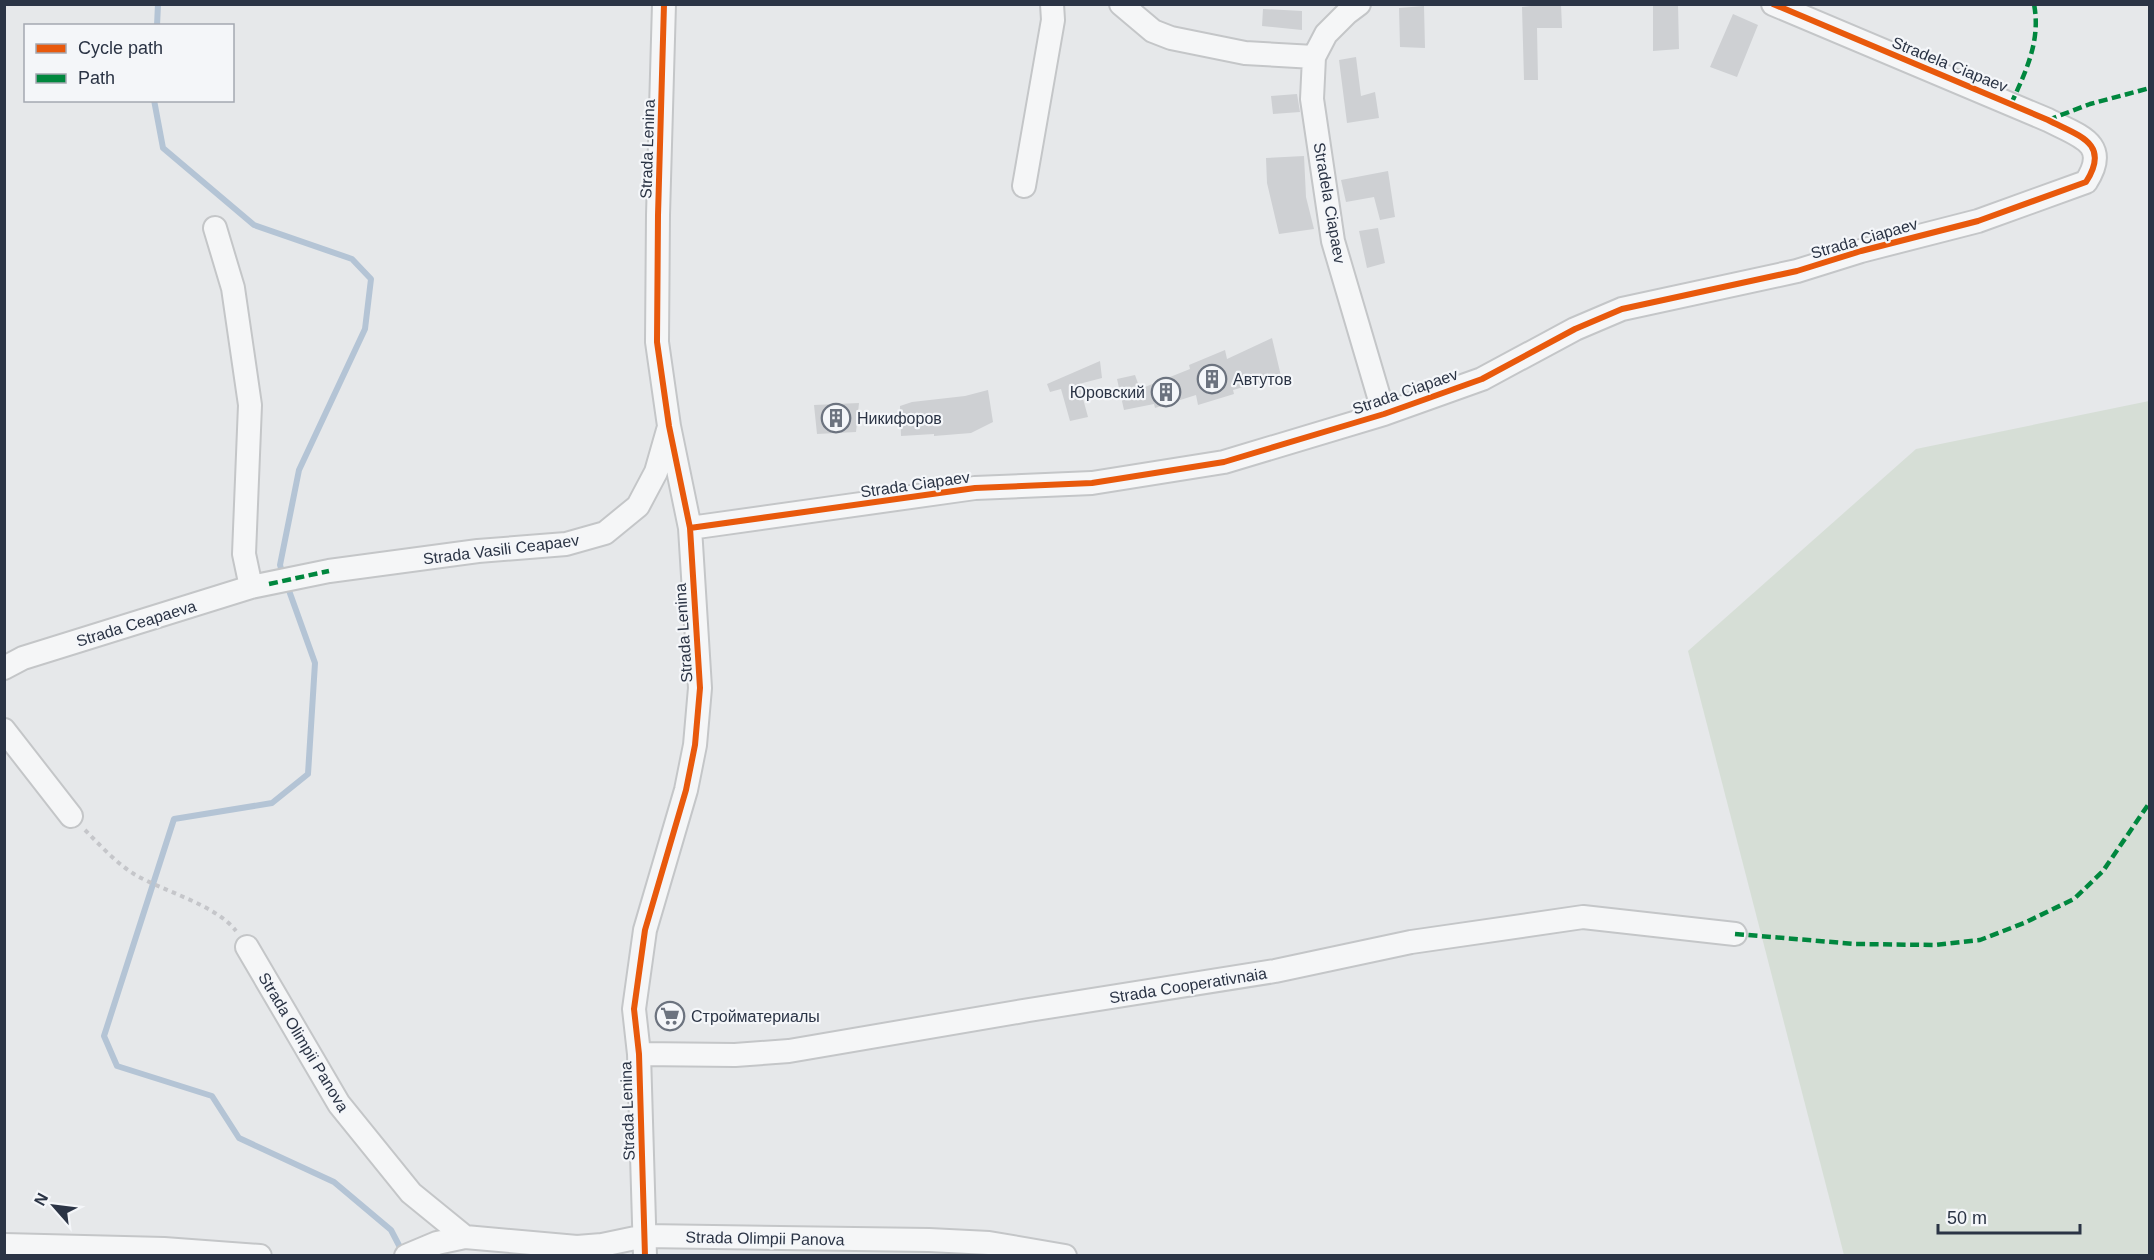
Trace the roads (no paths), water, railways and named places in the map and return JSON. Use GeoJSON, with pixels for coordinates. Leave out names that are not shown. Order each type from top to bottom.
{"type":"FeatureCollection","features":[{"type":"Feature","properties":{"kind":"street","name":"Strada Lenina"},"geometry":{"type":"LineString","coordinates":[[645,1246],[639,1054],[634,1009],[645,930],[686,790],[695,745],[700,688],[690,528],[669,426],[657,342],[664,4]]}},
{"type":"Feature","properties":{"kind":"street"},"geometry":{"type":"LineString","coordinates":[[1024,186],[1053,20],[1052,4]]}},
{"type":"Feature","properties":{"kind":"street"},"geometry":{"type":"LineString","coordinates":[[1121,4],[1153,31],[1171,38],[1245,53],[1314,57]]}},
{"type":"Feature","properties":{"kind":"street","name":"Stradela Ciapaev"},"geometry":{"type":"LineString","coordinates":[[1359,4],[1326,34],[1314,57],[1312,99],[1333,241],[1384,414]]}},
{"type":"Feature","properties":{"kind":"street","name":"Stradela Ciapaev"},"geometry":{"type":"LineString","coordinates":[[1773,4],[2063,128],[2092,144],[2096,155],[2096,168]]}},
{"type":"Feature","properties":{"kind":"street","name":"Strada Ciapaev"},"geometry":{"type":"LineString","coordinates":[[690,528],[975,488],[1092,483],[1213,464],[1384,414],[1482,379],[1575,329],[1622,309],[1797,271],[1861,251],[1978,221],[2086,182],[2096,168]]}},
{"type":"Feature","properties":{"kind":"street"},"geometry":{"type":"LineString","coordinates":[[215,228],[233,288],[250,405],[244,554],[260,586]]}},
{"type":"Feature","properties":{"kind":"street","name":"Strada Vasili Ceapaev"},"geometry":{"type":"LineString","coordinates":[[260,586],[329,571],[478,551],[566,544],[605,533],[638,506],[656,472],[669,426]]}},
{"type":"Feature","properties":{"kind":"street","name":"Strada Ceapaeva"},"geometry":{"type":"LineString","coordinates":[[4,668],[23,658],[260,586]]}},
{"type":"Feature","properties":{"kind":"street"},"geometry":{"type":"LineString","coordinates":[[4,730],[71,816]]}},
{"type":"Feature","properties":{"kind":"street","name":"Strada Cooperativnaia"},"geometry":{"type":"LineString","coordinates":[[639,1054],[735,1055],[789,1051],[1275,971],[1411,942],[1582,917],[1735,934]]}},
{"type":"Feature","properties":{"kind":"street","name":"Strada Olimpii Panova"},"geometry":{"type":"LineString","coordinates":[[247,947],[339,1104],[411,1193],[465,1238]]}},
{"type":"Feature","properties":{"kind":"street","name":"Strada Olimpii Panova"},"geometry":{"type":"LineString","coordinates":[[406,1256],[437,1243],[465,1238],[577,1247],[929,1240],[989,1243],[1065,1256]]}},
{"type":"Feature","properties":{"kind":"street"},"geometry":{"type":"LineString","coordinates":[[4,1245],[164,1248],[260,1256]]}},
{"type":"Feature","properties":{"kind":"waterway"},"geometry":{"type":"LineString","coordinates":[[157,24],[158,4]]}},
{"type":"Feature","properties":{"kind":"waterway"},"geometry":{"type":"LineString","coordinates":[[154,102],[163,148],[254,225],[352,259],[371,279],[365,329],[299,470],[280,565],[283,575]]}},
{"type":"Feature","properties":{"kind":"waterway"},"geometry":{"type":"LineString","coordinates":[[287,585],[315,663],[308,774],[272,803],[174,819],[104,1036],[117,1066],[212,1096],[239,1138],[334,1182],[391,1230],[403,1253]]}},
{"type":"Feature","properties":{"kind":"place","name":"Автутов"},"geometry":{"type":"Point","coordinates":[1212,379]}},
{"type":"Feature","properties":{"kind":"place","name":"Юровский"},"geometry":{"type":"Point","coordinates":[1166,392]}},
{"type":"Feature","properties":{"kind":"place","name":"Никифоров"},"geometry":{"type":"Point","coordinates":[836,418]}},
{"type":"Feature","properties":{"kind":"place","name":"Стройматериалы"},"geometry":{"type":"Point","coordinates":[670,1016]}}]}
